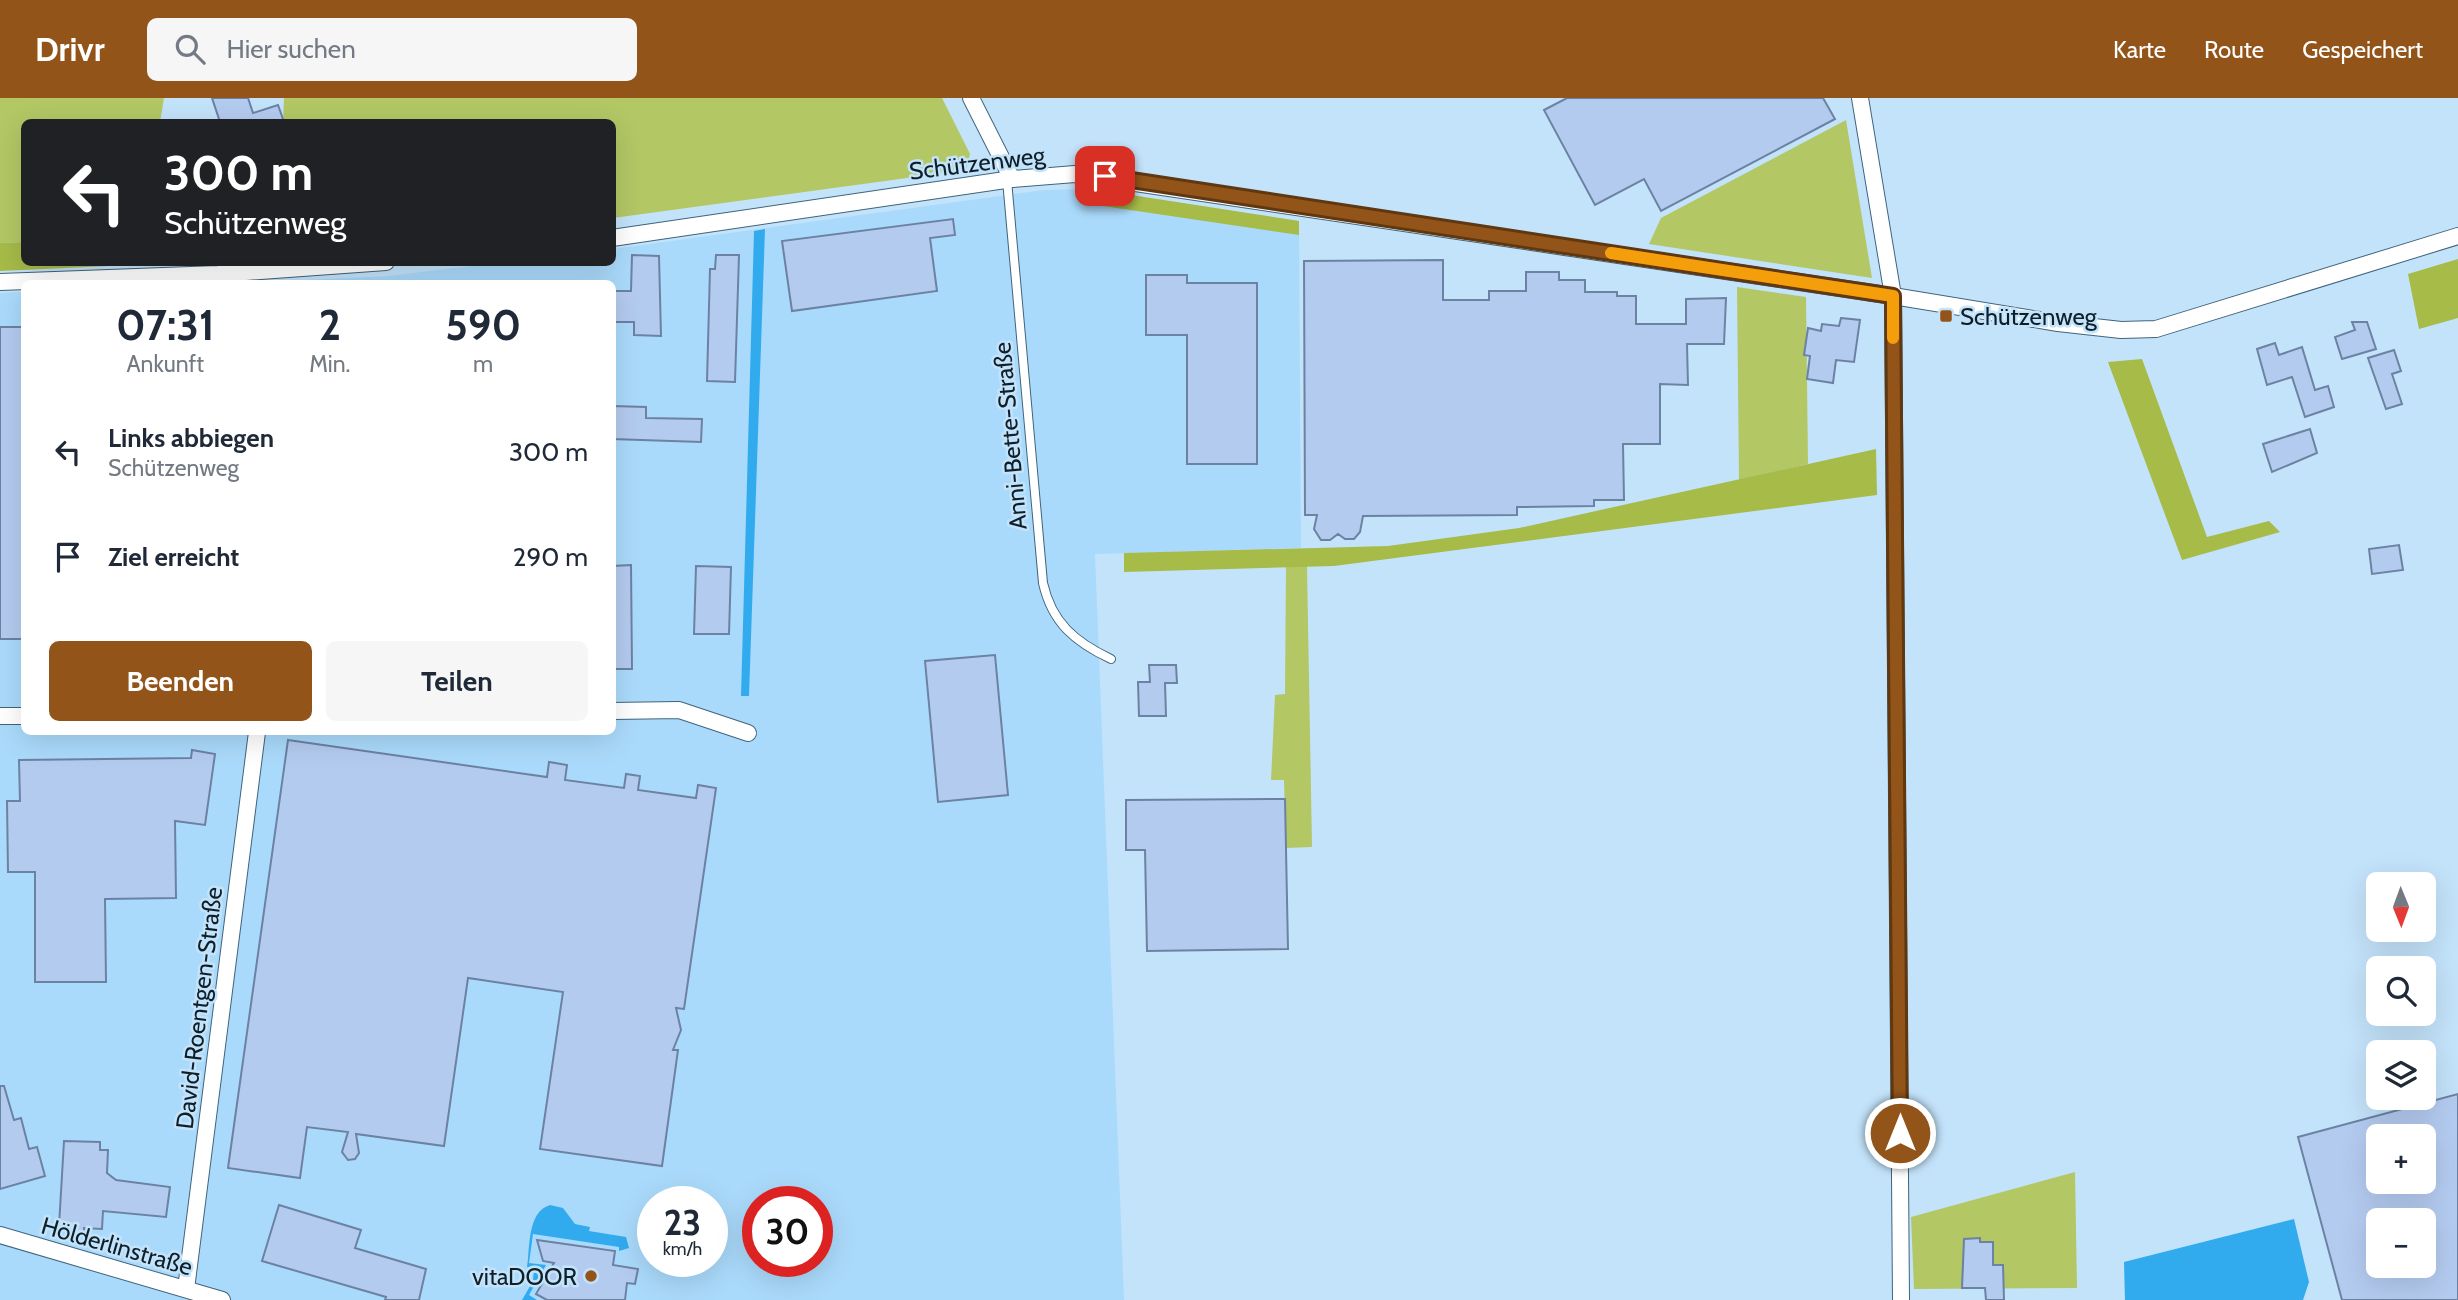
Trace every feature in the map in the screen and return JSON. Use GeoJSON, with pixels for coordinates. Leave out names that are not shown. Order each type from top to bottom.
{"type":"FeatureCollection","features":[{"type":"Feature","properties":{"kind":"street"},"geometry":{"type":"LineString","coordinates":[[971,98],[1010,179]]}},
{"type":"Feature","properties":{"kind":"street"},"geometry":{"type":"LineString","coordinates":[[1860,98],[1893,296],[1901,1300]]}},
{"type":"Feature","properties":{"kind":"street","name":"Schützenweg"},"geometry":{"type":"LineString","coordinates":[[616,237],[1010,179],[1075,174],[1105,176],[2057,323],[2121,330],[2156,329],[2458,236]]}},
{"type":"Feature","properties":{"kind":"street"},"geometry":{"type":"LineString","coordinates":[[54,280],[218,274],[330,266]]}},
{"type":"Feature","properties":{"kind":"street"},"geometry":{"type":"LineString","coordinates":[[0,282],[21,281]]}},
{"type":"Feature","properties":{"kind":"street"},"geometry":{"type":"LineString","coordinates":[[616,710],[678,710],[748,733]]}},
{"type":"Feature","properties":{"kind":"street"},"geometry":{"type":"LineString","coordinates":[[0,716],[21,716]]}},
{"type":"Feature","properties":{"kind":"street","name":"David-Roentgen-Straße"},"geometry":{"type":"LineString","coordinates":[[186,1289],[257,735]]}},
{"type":"Feature","properties":{"kind":"street","name":"Hölderlinstraße"},"geometry":{"type":"LineString","coordinates":[[0,1235],[222,1300]]}},
{"type":"Feature","properties":{"kind":"lane","name":"Anni-Bette-Straße"},"geometry":{"type":"LineString","coordinates":[[1010,179],[1044,583],[1049,604],[1066,631],[1087,647],[1111,659]]}},
{"type":"Feature","properties":{"kind":"shaded area"},"geometry":{"type":"Polygon","coordinates":[[[1087,189],[1299,221],[1301,548],[1095,554],[1124,1300],[0,1300],[0,293],[21,292],[21,735],[616,735],[616,280],[306,280],[388,276],[472,266],[616,266],[616,249],[1044,190],[1087,189]]]}},
{"type":"Feature","properties":{"kind":"green space"},"geometry":{"type":"Polygon","coordinates":[[[0,98],[164,98],[160,119],[21,119],[21,242],[0,243],[0,98]]]}},
{"type":"Feature","properties":{"kind":"green space"},"geometry":{"type":"Polygon","coordinates":[[[284,98],[942,98],[970,154],[966,170],[616,218],[616,119],[283,119],[284,98]]]}},
{"type":"Feature","properties":{"kind":"green space"},"geometry":{"type":"Polygon","coordinates":[[[1846,120],[1872,278],[1649,244],[1661,218],[1846,120]]]}},
{"type":"Feature","properties":{"kind":"green space"},"geometry":{"type":"Polygon","coordinates":[[[1099,190],[1299,221],[1299,235],[1103,206],[1099,190]]]}},
{"type":"Feature","properties":{"kind":"green space"},"geometry":{"type":"Polygon","coordinates":[[[21,242],[21,266],[109,266],[0,271],[0,243],[21,242]]]}},
{"type":"Feature","properties":{"kind":"green space"},"geometry":{"type":"Polygon","coordinates":[[[2458,259],[2458,318],[2419,329],[2408,274],[2458,259]]]}},
{"type":"Feature","properties":{"kind":"green space"},"geometry":{"type":"Polygon","coordinates":[[[1737,287],[1806,297],[1808,464],[1739,480],[1737,287]]]}},
{"type":"Feature","properties":{"kind":"green space"},"geometry":{"type":"Polygon","coordinates":[[[2142,359],[2207,537],[2269,521],[2280,532],[2182,560],[2108,362],[2142,359]]]}},
{"type":"Feature","properties":{"kind":"green space"},"geometry":{"type":"Polygon","coordinates":[[[1876,449],[1877,495],[1334,566],[1124,572],[1124,553],[1388,546],[1519,528],[1876,449]]]}},
{"type":"Feature","properties":{"kind":"green space"},"geometry":{"type":"Polygon","coordinates":[[[1307,566],[1312,847],[1286,848],[1284,780],[1271,780],[1275,695],[1285,694],[1286,567],[1307,566]]]}},
{"type":"Feature","properties":{"kind":"green space"},"geometry":{"type":"Polygon","coordinates":[[[2075,1172],[2077,1288],[1914,1289],[1911,1217],[2075,1172]]]}},
{"type":"Feature","properties":{"kind":"water"},"geometry":{"type":"Polygon","coordinates":[[[765,229],[749,696],[741,696],[754,231],[765,229]]]}},
{"type":"Feature","properties":{"kind":"water"},"geometry":{"type":"Polygon","coordinates":[[[550,1205],[563,1208],[575,1224],[590,1227],[589,1231],[626,1237],[629,1248],[619,1251],[619,1247],[533,1234],[529,1263],[546,1265],[529,1295],[537,1300],[522,1300],[533,1281],[534,1269],[527,1267],[533,1222],[543,1209],[550,1205]]]}},
{"type":"Feature","properties":{"kind":"water"},"geometry":{"type":"Polygon","coordinates":[[[2294,1219],[2309,1282],[2303,1300],[2125,1300],[2124,1262],[2294,1219]]]}},
{"type":"Feature","properties":{"kind":"building"},"geometry":{"type":"Polygon","coordinates":[[[212,98],[248,98],[253,113],[278,105],[283,119],[219,119],[212,98]]]}},
{"type":"Feature","properties":{"kind":"building"},"geometry":{"type":"Polygon","coordinates":[[[1567,98],[1823,98],[1835,119],[1661,211],[1644,179],[1595,205],[1544,110],[1567,98]]]}},
{"type":"Feature","properties":{"kind":"building"},"geometry":{"type":"Polygon","coordinates":[[[953,219],[955,235],[930,238],[937,291],[792,311],[782,241],[953,219]]]}},
{"type":"Feature","properties":{"kind":"building"},"geometry":{"type":"Polygon","coordinates":[[[632,255],[659,256],[661,336],[634,335],[634,322],[616,322],[616,291],[631,291],[632,255]]]}},
{"type":"Feature","properties":{"kind":"building"},"geometry":{"type":"Polygon","coordinates":[[[716,255],[739,255],[735,382],[707,381],[710,269],[715,269],[716,255]]]}},
{"type":"Feature","properties":{"kind":"building"},"geometry":{"type":"Polygon","coordinates":[[[1443,260],[1443,300],[1489,300],[1489,291],[1526,291],[1526,272],[1559,272],[1559,280],[1585,280],[1585,292],[1617,292],[1617,296],[1636,296],[1636,324],[1686,324],[1686,299],[1726,298],[1724,344],[1687,344],[1688,385],[1660,384],[1660,444],[1623,444],[1624,500],[1594,500],[1594,506],[1517,507],[1517,515],[1363,516],[1360,532],[1354,539],[1345,539],[1338,534],[1330,540],[1321,540],[1314,529],[1317,515],[1305,515],[1304,261],[1443,260]]]}},
{"type":"Feature","properties":{"kind":"building"},"geometry":{"type":"Polygon","coordinates":[[[1146,275],[1187,275],[1187,283],[1257,283],[1257,464],[1187,464],[1187,335],[1146,335],[1146,275]]]}},
{"type":"Feature","properties":{"kind":"building"},"geometry":{"type":"Polygon","coordinates":[[[1841,318],[1860,320],[1854,362],[1836,360],[1833,383],[1807,379],[1810,356],[1804,355],[1808,328],[1821,331],[1822,324],[1839,326],[1841,318]]]}},
{"type":"Feature","properties":{"kind":"building"},"geometry":{"type":"Polygon","coordinates":[[[2352,322],[2367,322],[2376,349],[2342,359],[2335,337],[2355,330],[2352,322]]]}},
{"type":"Feature","properties":{"kind":"building"},"geometry":{"type":"Polygon","coordinates":[[[0,327],[21,327],[21,639],[0,639],[0,327]]]}},
{"type":"Feature","properties":{"kind":"building"},"geometry":{"type":"Polygon","coordinates":[[[2275,343],[2279,355],[2302,347],[2315,390],[2328,386],[2334,407],[2305,417],[2292,377],[2267,385],[2257,349],[2275,343]]]}},
{"type":"Feature","properties":{"kind":"building"},"geometry":{"type":"Polygon","coordinates":[[[2394,350],[2401,371],[2392,374],[2402,404],[2386,409],[2368,358],[2394,350]]]}},
{"type":"Feature","properties":{"kind":"building"},"geometry":{"type":"Polygon","coordinates":[[[616,406],[646,407],[646,418],[702,419],[701,442],[616,439],[616,406]]]}},
{"type":"Feature","properties":{"kind":"building"},"geometry":{"type":"Polygon","coordinates":[[[2310,429],[2317,453],[2272,472],[2263,444],[2310,429]]]}},
{"type":"Feature","properties":{"kind":"building"},"geometry":{"type":"Polygon","coordinates":[[[2399,545],[2403,570],[2372,574],[2369,549],[2399,545]]]}},
{"type":"Feature","properties":{"kind":"building"},"geometry":{"type":"Polygon","coordinates":[[[631,565],[632,669],[616,669],[616,566],[631,565]]]}},
{"type":"Feature","properties":{"kind":"building"},"geometry":{"type":"Polygon","coordinates":[[[696,566],[731,567],[729,634],[694,634],[696,566]]]}},
{"type":"Feature","properties":{"kind":"building"},"geometry":{"type":"Polygon","coordinates":[[[995,655],[1008,795],[938,802],[925,661],[995,655]]]}},
{"type":"Feature","properties":{"kind":"building"},"geometry":{"type":"Polygon","coordinates":[[[1149,665],[1176,665],[1177,683],[1165,683],[1166,716],[1139,716],[1138,682],[1150,682],[1149,665]]]}},
{"type":"Feature","properties":{"kind":"building"},"geometry":{"type":"Polygon","coordinates":[[[288,740],[547,777],[549,762],[567,765],[565,780],[624,788],[626,774],[640,776],[638,790],[696,798],[698,785],[716,788],[684,1009],[676,1008],[681,1030],[673,1050],[678,1050],[662,1166],[540,1149],[563,992],[468,978],[444,1146],[356,1134],[359,1153],[355,1159],[348,1160],[342,1152],[348,1132],[307,1127],[300,1178],[228,1168],[288,740]]]}},
{"type":"Feature","properties":{"kind":"building"},"geometry":{"type":"Polygon","coordinates":[[[192,750],[215,754],[205,825],[175,821],[176,898],[105,899],[106,982],[35,982],[35,872],[8,872],[7,801],[20,801],[19,760],[191,758],[192,750]]]}},
{"type":"Feature","properties":{"kind":"building"},"geometry":{"type":"Polygon","coordinates":[[[1285,799],[1288,949],[1147,951],[1145,850],[1126,850],[1126,800],[1285,799]]]}},
{"type":"Feature","properties":{"kind":"building"},"geometry":{"type":"Polygon","coordinates":[[[0,1086],[4,1086],[14,1120],[21,1118],[29,1149],[37,1147],[45,1176],[0,1189],[0,1086]]]}},
{"type":"Feature","properties":{"kind":"building"},"geometry":{"type":"Polygon","coordinates":[[[2458,1094],[2458,1300],[2342,1300],[2298,1137],[2398,1110],[2436,1110],[2436,1100],[2458,1094]]]}},
{"type":"Feature","properties":{"kind":"building"},"geometry":{"type":"Polygon","coordinates":[[[64,1141],[100,1142],[100,1150],[108,1150],[107,1173],[116,1180],[170,1187],[166,1217],[103,1211],[102,1229],[84,1228],[84,1233],[70,1232],[70,1227],[59,1226],[64,1141]]]}},
{"type":"Feature","properties":{"kind":"building"},"geometry":{"type":"Polygon","coordinates":[[[279,1205],[361,1230],[355,1248],[426,1269],[419,1300],[385,1300],[386,1297],[262,1261],[279,1205]]]}},
{"type":"Feature","properties":{"kind":"building"},"geometry":{"type":"Polygon","coordinates":[[[1980,1238],[1980,1242],[1993,1242],[1993,1265],[2003,1265],[2004,1300],[1986,1300],[1985,1288],[1962,1288],[1964,1239],[1980,1238]]]}},
{"type":"Feature","properties":{"kind":"building","name":"vitaDOOR"},"geometry":{"type":"Polygon","coordinates":[[[537,1240],[615,1251],[613,1265],[637,1269],[637,1274],[635,1284],[627,1283],[625,1300],[547,1300],[536,1294],[554,1263],[543,1261],[537,1240]]]}},
{"type":"Feature","properties":{"kind":"slow traffic"},"geometry":{"type":"LineString","coordinates":[[1611,253],[1893,296],[1893,338]]}},
{"type":"Feature","properties":{"kind":"place","name":"Schützenweg"},"geometry":{"type":"Point","coordinates":[1946,316]}},
{"type":"Feature","properties":{"kind":"place","name":"vitaDOOR"},"geometry":{"type":"Point","coordinates":[591,1276]}},
{"type":"Feature","properties":{"kind":"route"},"geometry":{"type":"LineString","coordinates":[[1105,176],[1893,296],[1900,1133]]}}]}
